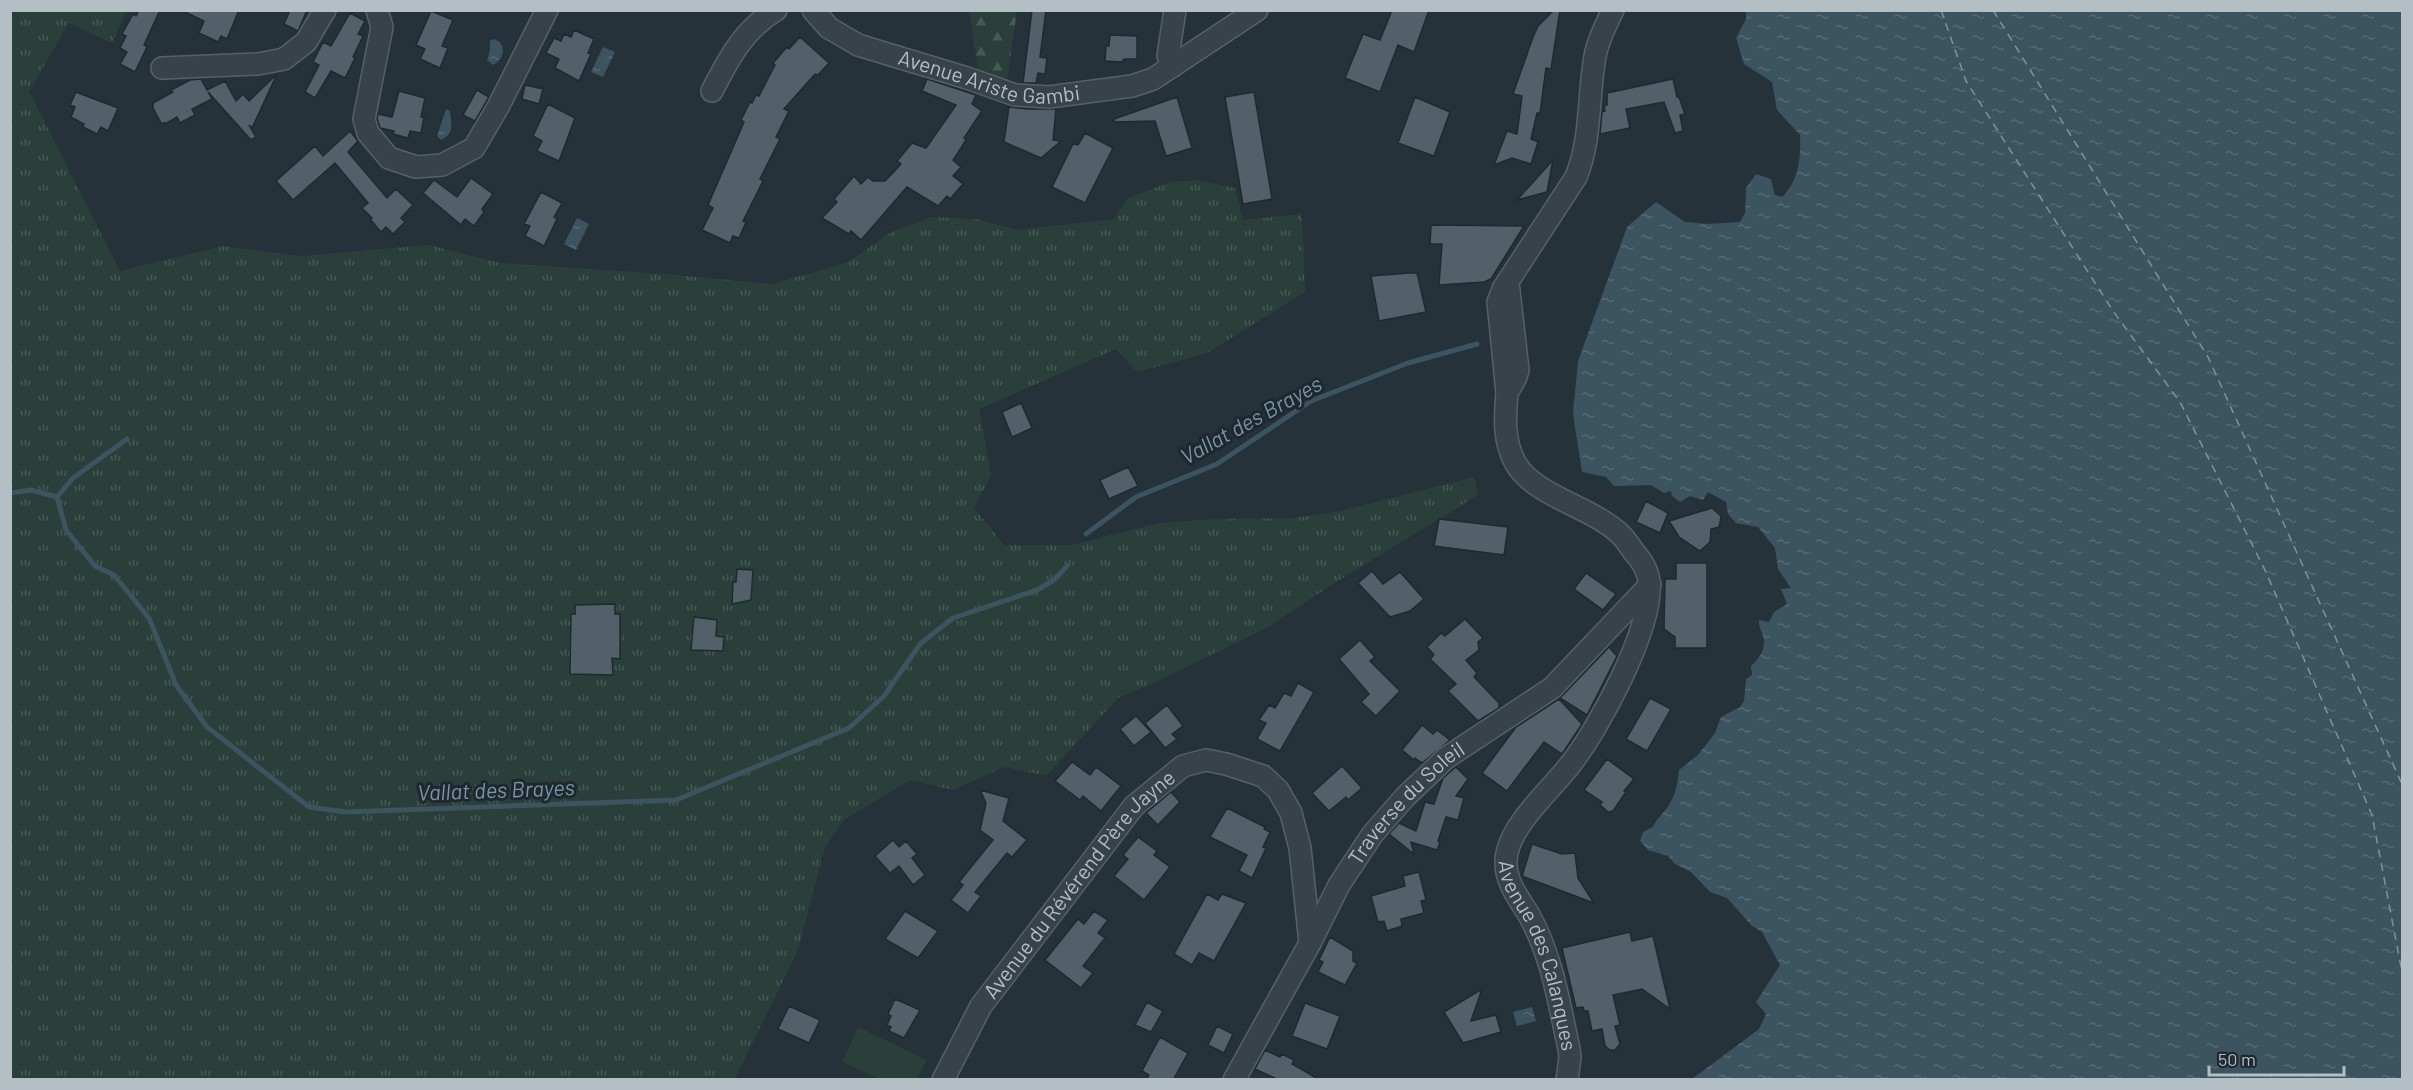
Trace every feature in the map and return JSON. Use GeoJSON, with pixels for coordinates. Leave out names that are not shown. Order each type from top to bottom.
{"type":"FeatureCollection","features":[{"type":"Feature","properties":{"kind":"street"},"geometry":{"type":"LineString","coordinates":[[162,68],[258,64],[284,59],[306,42],[325,10]]}},
{"type":"Feature","properties":{"kind":"street"},"geometry":{"type":"LineString","coordinates":[[377,10],[382,27],[364,119],[368,133],[389,158],[416,167],[442,165],[474,148],[498,107],[547,10]]}},
{"type":"Feature","properties":{"kind":"street"},"geometry":{"type":"LineString","coordinates":[[712,90],[733,50],[748,31],[776,10]]}},
{"type":"Feature","properties":{"kind":"street","name":"Avenue Ariste Gambi"},"geometry":{"type":"LineString","coordinates":[[813,10],[829,28],[858,45],[968,78],[1015,95],[1049,97],[1132,86],[1153,79],[1257,10]]}},
{"type":"Feature","properties":{"kind":"street"},"geometry":{"type":"LineString","coordinates":[[1173,66],[1168,56],[1175,10]]}},
{"type":"Feature","properties":{"kind":"street"},"geometry":{"type":"LineString","coordinates":[[1613,10],[1594,61],[1587,141],[1576,177],[1508,282],[1498,302],[1507,393],[1507,442],[1516,464],[1535,483],[1620,533],[1643,564],[1650,585]]}},
{"type":"Feature","properties":{"kind":"street","name":"Traverse du Soleil"},"geometry":{"type":"LineString","coordinates":[[1234,1080],[1310,944],[1339,885],[1372,835],[1405,797],[1446,758],[1552,688],[1650,585]]}},
{"type":"Feature","properties":{"kind":"street","name":"Avenue des Calanques"},"geometry":{"type":"LineString","coordinates":[[1567,1080],[1569,1049],[1550,964],[1535,927],[1511,884],[1506,860],[1521,824],[1534,804],[1573,762],[1608,707],[1644,620],[1650,585]]}},
{"type":"Feature","properties":{"kind":"street","name":"Avenue du Révérend Père Jayne"},"geometry":{"type":"LineString","coordinates":[[944,1080],[981,1006],[1134,806],[1183,766],[1206,760],[1226,764],[1263,776],[1278,790],[1291,813],[1300,848],[1310,944]]}},
{"type":"Feature","properties":{"kind":"green space"},"geometry":{"type":"Polygon","coordinates":[[[10,11],[126,11],[112,43],[69,23],[29,91],[120,271],[223,246],[301,256],[429,245],[500,263],[772,284],[848,262],[890,233],[931,217],[977,219],[1017,230],[1114,219],[1127,199],[1170,182],[1198,180],[1235,188],[1243,220],[1302,214],[1305,292],[1207,353],[1137,372],[1116,349],[979,409],[991,475],[974,508],[1004,545],[1072,545],[1159,523],[1294,518],[1340,511],[1474,477],[1478,495],[1336,582],[1268,627],[1154,683],[1119,697],[1046,776],[1004,767],[953,790],[910,780],[844,820],[825,847],[798,950],[735,1079],[11,1079],[10,11]]]}},
{"type":"Feature","properties":{"kind":"green space"},"geometry":{"type":"Polygon","coordinates":[[[969,11],[1017,11],[1007,81],[978,69],[969,11]]]}},
{"type":"Feature","properties":{"kind":"green space"},"geometry":{"type":"Polygon","coordinates":[[[858,1027],[927,1060],[917,1079],[879,1079],[842,1062],[858,1027]]]}},
{"type":"Feature","properties":{"kind":"water"},"geometry":{"type":"Polygon","coordinates":[[[1746,11],[2402,11],[2402,1079],[1692,1079],[1759,1029],[1766,1014],[1756,1002],[1780,965],[1762,932],[1752,926],[1727,898],[1710,892],[1691,872],[1675,864],[1668,856],[1648,850],[1640,841],[1643,832],[1653,827],[1666,810],[1676,787],[1679,770],[1698,755],[1715,733],[1721,717],[1740,707],[1744,701],[1746,679],[1752,675],[1751,666],[1763,647],[1764,640],[1759,620],[1769,622],[1774,612],[1787,604],[1781,589],[1791,588],[1778,569],[1775,548],[1758,527],[1736,523],[1728,514],[1726,502],[1708,492],[1703,500],[1690,496],[1680,502],[1672,496],[1671,491],[1664,493],[1651,485],[1614,486],[1606,477],[1582,472],[1573,414],[1578,361],[1627,227],[1656,202],[1685,222],[1708,224],[1740,222],[1745,213],[1746,188],[1756,174],[1771,179],[1775,195],[1782,197],[1792,184],[1799,160],[1800,135],[1777,110],[1772,82],[1744,64],[1736,38],[1746,19],[1746,11]]]}},
{"type":"Feature","properties":{"kind":"water"},"geometry":{"type":"Polygon","coordinates":[[[494,39],[500,42],[503,52],[499,61],[493,65],[487,60],[490,41],[494,39]]]}},
{"type":"Feature","properties":{"kind":"water"},"geometry":{"type":"Polygon","coordinates":[[[603,47],[615,52],[603,77],[591,72],[603,47]]]}},
{"type":"Feature","properties":{"kind":"water"},"geometry":{"type":"Polygon","coordinates":[[[446,109],[450,111],[451,128],[441,140],[437,136],[446,109]]]}},
{"type":"Feature","properties":{"kind":"water"},"geometry":{"type":"Polygon","coordinates":[[[577,218],[589,224],[576,250],[564,244],[577,218]]]}},
{"type":"Feature","properties":{"kind":"water"},"geometry":{"type":"Polygon","coordinates":[[[1532,1007],[1536,1021],[1517,1026],[1513,1012],[1532,1007]]]}},
{"type":"Feature","properties":{"kind":"building"},"geometry":{"type":"Polygon","coordinates":[[[139,10],[160,10],[135,72],[120,64],[127,52],[120,48],[126,36],[122,34],[133,14],[136,16],[139,10]]]}},
{"type":"Feature","properties":{"kind":"building"},"geometry":{"type":"Polygon","coordinates":[[[181,10],[239,10],[227,39],[221,36],[218,42],[199,33],[204,21],[181,10]]]}},
{"type":"Feature","properties":{"kind":"building"},"geometry":{"type":"Polygon","coordinates":[[[290,10],[307,10],[298,31],[284,24],[290,10]]]}},
{"type":"Feature","properties":{"kind":"building"},"geometry":{"type":"Polygon","coordinates":[[[1032,10],[1046,10],[1040,57],[1047,58],[1045,74],[1038,73],[1036,83],[1023,83],[1032,10]]]}},
{"type":"Feature","properties":{"kind":"building"},"geometry":{"type":"Polygon","coordinates":[[[1392,10],[1429,10],[1414,52],[1398,45],[1380,92],[1345,78],[1363,34],[1380,40],[1392,10]]]}},
{"type":"Feature","properties":{"kind":"building"},"geometry":{"type":"Polygon","coordinates":[[[1554,10],[1560,10],[1551,69],[1546,68],[1540,113],[1537,113],[1531,139],[1538,142],[1531,164],[1512,158],[1494,165],[1507,131],[1517,134],[1522,96],[1513,94],[1538,26],[1554,10]]]}},
{"type":"Feature","properties":{"kind":"building"},"geometry":{"type":"Polygon","coordinates":[[[431,11],[453,20],[442,46],[448,48],[440,68],[420,59],[425,49],[416,45],[431,11]]]}},
{"type":"Feature","properties":{"kind":"building"},"geometry":{"type":"Polygon","coordinates":[[[350,13],[365,21],[358,34],[363,36],[353,57],[355,58],[345,78],[331,71],[315,98],[305,92],[319,65],[313,62],[323,42],[331,46],[350,13]]]}},
{"type":"Feature","properties":{"kind":"building"},"geometry":{"type":"Polygon","coordinates":[[[574,30],[594,39],[588,53],[591,54],[579,81],[555,68],[559,59],[546,53],[554,38],[561,41],[564,34],[571,37],[574,30]]]}},
{"type":"Feature","properties":{"kind":"building"},"geometry":{"type":"Polygon","coordinates":[[[1110,35],[1137,36],[1137,59],[1124,59],[1122,62],[1105,61],[1106,46],[1109,46],[1110,35]]]}},
{"type":"Feature","properties":{"kind":"building"},"geometry":{"type":"Polygon","coordinates":[[[800,37],[829,63],[818,75],[815,74],[784,109],[789,111],[776,137],[780,139],[760,179],[763,181],[743,221],[746,222],[739,238],[733,236],[730,243],[702,230],[713,208],[708,205],[744,122],[741,120],[750,102],[752,103],[756,95],[759,96],[775,65],[773,63],[787,47],[789,49],[800,37]]]}},
{"type":"Feature","properties":{"kind":"building"},"geometry":{"type":"Polygon","coordinates":[[[277,74],[252,128],[249,125],[256,137],[251,140],[208,92],[212,99],[192,109],[195,115],[180,123],[177,117],[167,123],[161,123],[153,108],[153,103],[173,92],[171,90],[190,80],[201,79],[207,90],[225,81],[236,101],[243,94],[249,101],[277,74]]]}},
{"type":"Feature","properties":{"kind":"building"},"geometry":{"type":"Polygon","coordinates":[[[927,79],[976,95],[972,104],[982,111],[953,160],[961,167],[953,176],[963,184],[950,199],[947,196],[938,206],[907,187],[861,240],[851,231],[849,234],[822,218],[837,202],[834,199],[854,176],[861,184],[868,177],[873,181],[885,181],[901,164],[897,161],[912,143],[926,148],[956,105],[922,91],[927,79]]]}},
{"type":"Feature","properties":{"kind":"building"},"geometry":{"type":"Polygon","coordinates":[[[1673,79],[1677,97],[1679,97],[1685,114],[1680,115],[1683,131],[1675,133],[1664,102],[1626,109],[1630,128],[1600,134],[1602,112],[1605,111],[1604,106],[1607,105],[1607,93],[1673,79]]]}},
{"type":"Feature","properties":{"kind":"building"},"geometry":{"type":"Polygon","coordinates":[[[525,85],[543,89],[539,104],[522,99],[525,85]]]}},
{"type":"Feature","properties":{"kind":"building"},"geometry":{"type":"Polygon","coordinates":[[[477,90],[489,97],[475,121],[463,115],[477,90]]]}},
{"type":"Feature","properties":{"kind":"building"},"geometry":{"type":"Polygon","coordinates":[[[399,91],[425,98],[421,117],[424,117],[421,133],[410,131],[408,138],[393,134],[394,131],[380,128],[377,118],[378,114],[392,117],[399,91]]]}},
{"type":"Feature","properties":{"kind":"building"},"geometry":{"type":"Polygon","coordinates":[[[76,92],[118,108],[108,131],[101,127],[97,134],[83,127],[84,124],[71,117],[75,107],[70,105],[76,92]]]}},
{"type":"Feature","properties":{"kind":"building"},"geometry":{"type":"Polygon","coordinates":[[[1254,92],[1272,199],[1243,204],[1225,97],[1254,92]]]}},
{"type":"Feature","properties":{"kind":"building"},"geometry":{"type":"Polygon","coordinates":[[[1177,97],[1192,148],[1166,156],[1155,121],[1114,122],[1114,119],[1177,97]]]}},
{"type":"Feature","properties":{"kind":"building"},"geometry":{"type":"Polygon","coordinates":[[[1415,97],[1450,112],[1434,156],[1398,143],[1415,97]]]}},
{"type":"Feature","properties":{"kind":"building"},"geometry":{"type":"Polygon","coordinates":[[[548,104],[575,118],[559,161],[537,151],[542,141],[533,136],[548,104]]]}},
{"type":"Feature","properties":{"kind":"building"},"geometry":{"type":"Polygon","coordinates":[[[1009,107],[1056,109],[1053,140],[1061,141],[1041,158],[1004,142],[1009,107]]]}},
{"type":"Feature","properties":{"kind":"building"},"geometry":{"type":"Polygon","coordinates":[[[350,131],[358,141],[348,152],[387,198],[396,189],[413,205],[401,218],[405,222],[393,234],[386,227],[381,232],[370,219],[372,218],[362,208],[368,203],[335,163],[293,200],[276,181],[315,146],[323,156],[350,131]]]}},
{"type":"Feature","properties":{"kind":"building"},"geometry":{"type":"Polygon","coordinates":[[[1085,133],[1113,148],[1085,203],[1052,187],[1073,144],[1078,145],[1085,133]]]}},
{"type":"Feature","properties":{"kind":"building"},"geometry":{"type":"Polygon","coordinates":[[[1553,160],[1547,192],[1517,200],[1553,160]]]}},
{"type":"Feature","properties":{"kind":"building"},"geometry":{"type":"Polygon","coordinates":[[[471,178],[493,194],[482,209],[484,212],[474,226],[465,219],[461,225],[423,193],[434,180],[457,197],[471,178]]]}},
{"type":"Feature","properties":{"kind":"building"},"geometry":{"type":"Polygon","coordinates":[[[541,192],[562,203],[554,217],[557,219],[544,246],[525,236],[530,226],[524,224],[541,192]]]}},
{"type":"Feature","properties":{"kind":"building"},"geometry":{"type":"Polygon","coordinates":[[[1431,225],[1524,226],[1491,279],[1484,282],[1439,285],[1442,244],[1430,244],[1431,225]]]}},
{"type":"Feature","properties":{"kind":"building"},"geometry":{"type":"Polygon","coordinates":[[[1417,273],[1426,312],[1379,321],[1371,276],[1417,273]]]}},
{"type":"Feature","properties":{"kind":"building"},"geometry":{"type":"Polygon","coordinates":[[[1021,403],[1032,428],[1012,437],[1002,412],[1021,403]]]}},
{"type":"Feature","properties":{"kind":"building"},"geometry":{"type":"Polygon","coordinates":[[[1128,467],[1138,486],[1109,499],[1100,480],[1128,467]]]}},
{"type":"Feature","properties":{"kind":"building"},"geometry":{"type":"Polygon","coordinates":[[[1646,501],[1668,513],[1660,533],[1636,522],[1646,501]]]}},
{"type":"Feature","properties":{"kind":"building"},"geometry":{"type":"Polygon","coordinates":[[[1712,508],[1721,516],[1719,527],[1711,529],[1710,542],[1700,551],[1679,537],[1669,521],[1712,508]]]}},
{"type":"Feature","properties":{"kind":"building"},"geometry":{"type":"Polygon","coordinates":[[[1439,519],[1508,527],[1504,555],[1434,546],[1439,519]]]}},
{"type":"Feature","properties":{"kind":"building"},"geometry":{"type":"Polygon","coordinates":[[[1676,563],[1707,563],[1707,648],[1675,648],[1675,637],[1664,629],[1665,579],[1676,579],[1676,563]]]}},
{"type":"Feature","properties":{"kind":"building"},"geometry":{"type":"Polygon","coordinates":[[[737,569],[753,570],[751,600],[732,604],[733,582],[736,582],[737,569]]]}},
{"type":"Feature","properties":{"kind":"building"},"geometry":{"type":"Polygon","coordinates":[[[1372,571],[1383,584],[1400,572],[1424,599],[1410,611],[1390,617],[1358,583],[1372,571]]]}},
{"type":"Feature","properties":{"kind":"building"},"geometry":{"type":"Polygon","coordinates":[[[1586,573],[1616,594],[1603,610],[1574,589],[1586,573]]]}},
{"type":"Feature","properties":{"kind":"building"},"geometry":{"type":"Polygon","coordinates":[[[615,604],[615,614],[620,614],[620,659],[612,658],[613,675],[570,674],[571,614],[575,614],[575,605],[615,604]]]}},
{"type":"Feature","properties":{"kind":"building"},"geometry":{"type":"Polygon","coordinates":[[[694,617],[717,620],[716,636],[724,637],[723,651],[691,650],[694,617]]]}},
{"type":"Feature","properties":{"kind":"building"},"geometry":{"type":"Polygon","coordinates":[[[1465,619],[1483,638],[1478,642],[1479,650],[1466,660],[1477,673],[1474,677],[1499,703],[1499,708],[1478,721],[1448,691],[1456,684],[1430,659],[1434,655],[1427,647],[1441,633],[1445,636],[1465,619]]]}},
{"type":"Feature","properties":{"kind":"building"},"geometry":{"type":"Polygon","coordinates":[[[1360,640],[1375,657],[1370,661],[1400,691],[1376,716],[1361,702],[1369,694],[1339,659],[1360,640]]]}},
{"type":"Feature","properties":{"kind":"building"},"geometry":{"type":"Polygon","coordinates":[[[1609,647],[1617,656],[1587,715],[1560,698],[1609,647]]]}},
{"type":"Feature","properties":{"kind":"building"},"geometry":{"type":"Polygon","coordinates":[[[1298,683],[1314,692],[1280,751],[1257,739],[1266,723],[1259,720],[1269,705],[1275,708],[1284,693],[1291,696],[1298,683]]]}},
{"type":"Feature","properties":{"kind":"building"},"geometry":{"type":"Polygon","coordinates":[[[1650,698],[1671,709],[1647,751],[1626,739],[1650,698]]]}},
{"type":"Feature","properties":{"kind":"building"},"geometry":{"type":"Polygon","coordinates":[[[1559,699],[1582,724],[1562,754],[1544,742],[1507,791],[1482,773],[1516,727],[1559,699]]]}},
{"type":"Feature","properties":{"kind":"building"},"geometry":{"type":"Polygon","coordinates":[[[1167,705],[1183,726],[1172,734],[1177,739],[1165,748],[1145,723],[1167,705]]]}},
{"type":"Feature","properties":{"kind":"building"},"geometry":{"type":"Polygon","coordinates":[[[1136,716],[1151,732],[1134,746],[1120,729],[1136,716]]]}},
{"type":"Feature","properties":{"kind":"building"},"geometry":{"type":"Polygon","coordinates":[[[1422,725],[1433,734],[1437,730],[1450,740],[1422,763],[1415,758],[1414,760],[1402,750],[1422,725]]]}},
{"type":"Feature","properties":{"kind":"building"},"geometry":{"type":"Polygon","coordinates":[[[1607,759],[1634,779],[1613,811],[1608,812],[1600,805],[1602,802],[1584,790],[1607,759]]]}},
{"type":"Feature","properties":{"kind":"building"},"geometry":{"type":"Polygon","coordinates":[[[1072,762],[1090,775],[1096,767],[1121,786],[1101,811],[1083,796],[1080,800],[1055,781],[1072,762]]]}},
{"type":"Feature","properties":{"kind":"building"},"geometry":{"type":"Polygon","coordinates":[[[1342,766],[1362,788],[1348,800],[1346,797],[1329,811],[1312,793],[1342,766]]]}},
{"type":"Feature","properties":{"kind":"building"},"geometry":{"type":"Polygon","coordinates":[[[1456,767],[1468,779],[1456,796],[1464,798],[1458,820],[1446,817],[1437,850],[1411,842],[1414,854],[1389,834],[1399,823],[1416,831],[1425,802],[1434,804],[1443,778],[1456,767]]]}},
{"type":"Feature","properties":{"kind":"building"},"geometry":{"type":"Polygon","coordinates":[[[980,790],[1009,798],[1003,821],[1027,840],[1012,857],[1007,853],[975,892],[981,896],[968,913],[951,900],[963,885],[959,882],[993,840],[980,830],[986,803],[980,790]]]}},
{"type":"Feature","properties":{"kind":"building"},"geometry":{"type":"Polygon","coordinates":[[[1171,792],[1180,802],[1158,825],[1146,813],[1171,792]]]}},
{"type":"Feature","properties":{"kind":"building"},"geometry":{"type":"Polygon","coordinates":[[[1227,808],[1265,827],[1264,829],[1270,832],[1263,847],[1266,848],[1252,878],[1239,871],[1247,855],[1210,837],[1227,808]]]}},
{"type":"Feature","properties":{"kind":"building"},"geometry":{"type":"Polygon","coordinates":[[[1138,837],[1157,851],[1154,855],[1170,867],[1144,900],[1114,876],[1128,859],[1123,855],[1138,837]]]}},
{"type":"Feature","properties":{"kind":"building"},"geometry":{"type":"Polygon","coordinates":[[[893,840],[899,847],[906,841],[917,854],[912,858],[925,875],[913,885],[899,866],[890,873],[875,856],[893,840]]]}},
{"type":"Feature","properties":{"kind":"building"},"geometry":{"type":"Polygon","coordinates":[[[1532,844],[1562,854],[1575,853],[1578,878],[1594,903],[1522,876],[1532,844]]]}},
{"type":"Feature","properties":{"kind":"building"},"geometry":{"type":"Polygon","coordinates":[[[1419,872],[1426,900],[1421,901],[1424,913],[1401,919],[1402,926],[1387,931],[1384,921],[1378,922],[1371,896],[1405,886],[1403,876],[1419,872]]]}},
{"type":"Feature","properties":{"kind":"building"},"geometry":{"type":"Polygon","coordinates":[[[1207,894],[1218,900],[1222,894],[1246,903],[1214,961],[1199,953],[1192,965],[1174,954],[1207,894]]]}},
{"type":"Feature","properties":{"kind":"building"},"geometry":{"type":"Polygon","coordinates":[[[905,911],[938,931],[918,958],[885,939],[905,911]]]}},
{"type":"Feature","properties":{"kind":"building"},"geometry":{"type":"Polygon","coordinates":[[[1094,911],[1108,920],[1098,933],[1105,938],[1083,966],[1093,973],[1081,988],[1045,960],[1078,919],[1084,924],[1094,911]]]}},
{"type":"Feature","properties":{"kind":"building"},"geometry":{"type":"Polygon","coordinates":[[[1630,932],[1632,941],[1653,936],[1670,1009],[1642,989],[1613,995],[1620,1025],[1615,1026],[1620,1044],[1615,1050],[1610,1050],[1605,1046],[1602,1029],[1592,1031],[1588,1011],[1584,1011],[1583,1007],[1576,1008],[1562,948],[1630,932]]]}},
{"type":"Feature","properties":{"kind":"building"},"geometry":{"type":"Polygon","coordinates":[[[1330,937],[1353,951],[1353,961],[1357,963],[1345,985],[1318,972],[1323,962],[1319,960],[1330,937]]]}},
{"type":"Feature","properties":{"kind":"building"},"geometry":{"type":"Polygon","coordinates":[[[1482,989],[1471,1021],[1496,1015],[1501,1032],[1463,1043],[1444,1012],[1482,989]]]}},
{"type":"Feature","properties":{"kind":"building"},"geometry":{"type":"Polygon","coordinates":[[[895,999],[920,1010],[904,1038],[889,1031],[891,1027],[887,1025],[891,1016],[888,1014],[895,999]]]}},
{"type":"Feature","properties":{"kind":"building"},"geometry":{"type":"Polygon","coordinates":[[[1147,1002],[1163,1011],[1151,1032],[1135,1025],[1147,1002]]]}},
{"type":"Feature","properties":{"kind":"building"},"geometry":{"type":"Polygon","coordinates":[[[1305,1003],[1340,1016],[1327,1049],[1292,1036],[1305,1003]]]}},
{"type":"Feature","properties":{"kind":"building"},"geometry":{"type":"Polygon","coordinates":[[[789,1006],[820,1020],[809,1043],[778,1029],[789,1006]]]}},
{"type":"Feature","properties":{"kind":"building"},"geometry":{"type":"Polygon","coordinates":[[[1217,1026],[1233,1034],[1224,1053],[1208,1045],[1217,1026]]]}},
{"type":"Feature","properties":{"kind":"building"},"geometry":{"type":"Polygon","coordinates":[[[1160,1037],[1188,1053],[1173,1080],[1146,1080],[1149,1075],[1142,1071],[1160,1037]]]}},
{"type":"Feature","properties":{"kind":"building"},"geometry":{"type":"Polygon","coordinates":[[[1265,1050],[1294,1060],[1292,1064],[1320,1080],[1279,1080],[1255,1069],[1265,1050]]]}},
{"type":"Feature","properties":{"kind":"waterway","name":"Vallat des Brayes"},"geometry":{"type":"LineString","coordinates":[[1086,534],[1136,497],[1217,464],[1311,401],[1408,363],[1477,344]]}},
{"type":"Feature","properties":{"kind":"waterway"},"geometry":{"type":"LineString","coordinates":[[57,497],[73,478],[127,439]]}},
{"type":"Feature","properties":{"kind":"waterway","name":"Vallat des Brayes"},"geometry":{"type":"LineString","coordinates":[[10,493],[31,490],[57,497],[66,530],[95,566],[114,575],[149,618],[176,685],[207,727],[309,807],[346,812],[676,800],[849,728],[884,696],[920,644],[953,618],[1037,590],[1054,580],[1067,566]]}},
{"type":"Feature","properties":{"kind":"ferry route"},"geometry":{"type":"LineString","coordinates":[[1941,10],[1966,81],[2113,311],[2180,402],[2265,570],[2372,815],[2402,972]]}},
{"type":"Feature","properties":{"kind":"ferry route"},"geometry":{"type":"LineString","coordinates":[[1993,10],[2208,357],[2402,784]]}}]}
